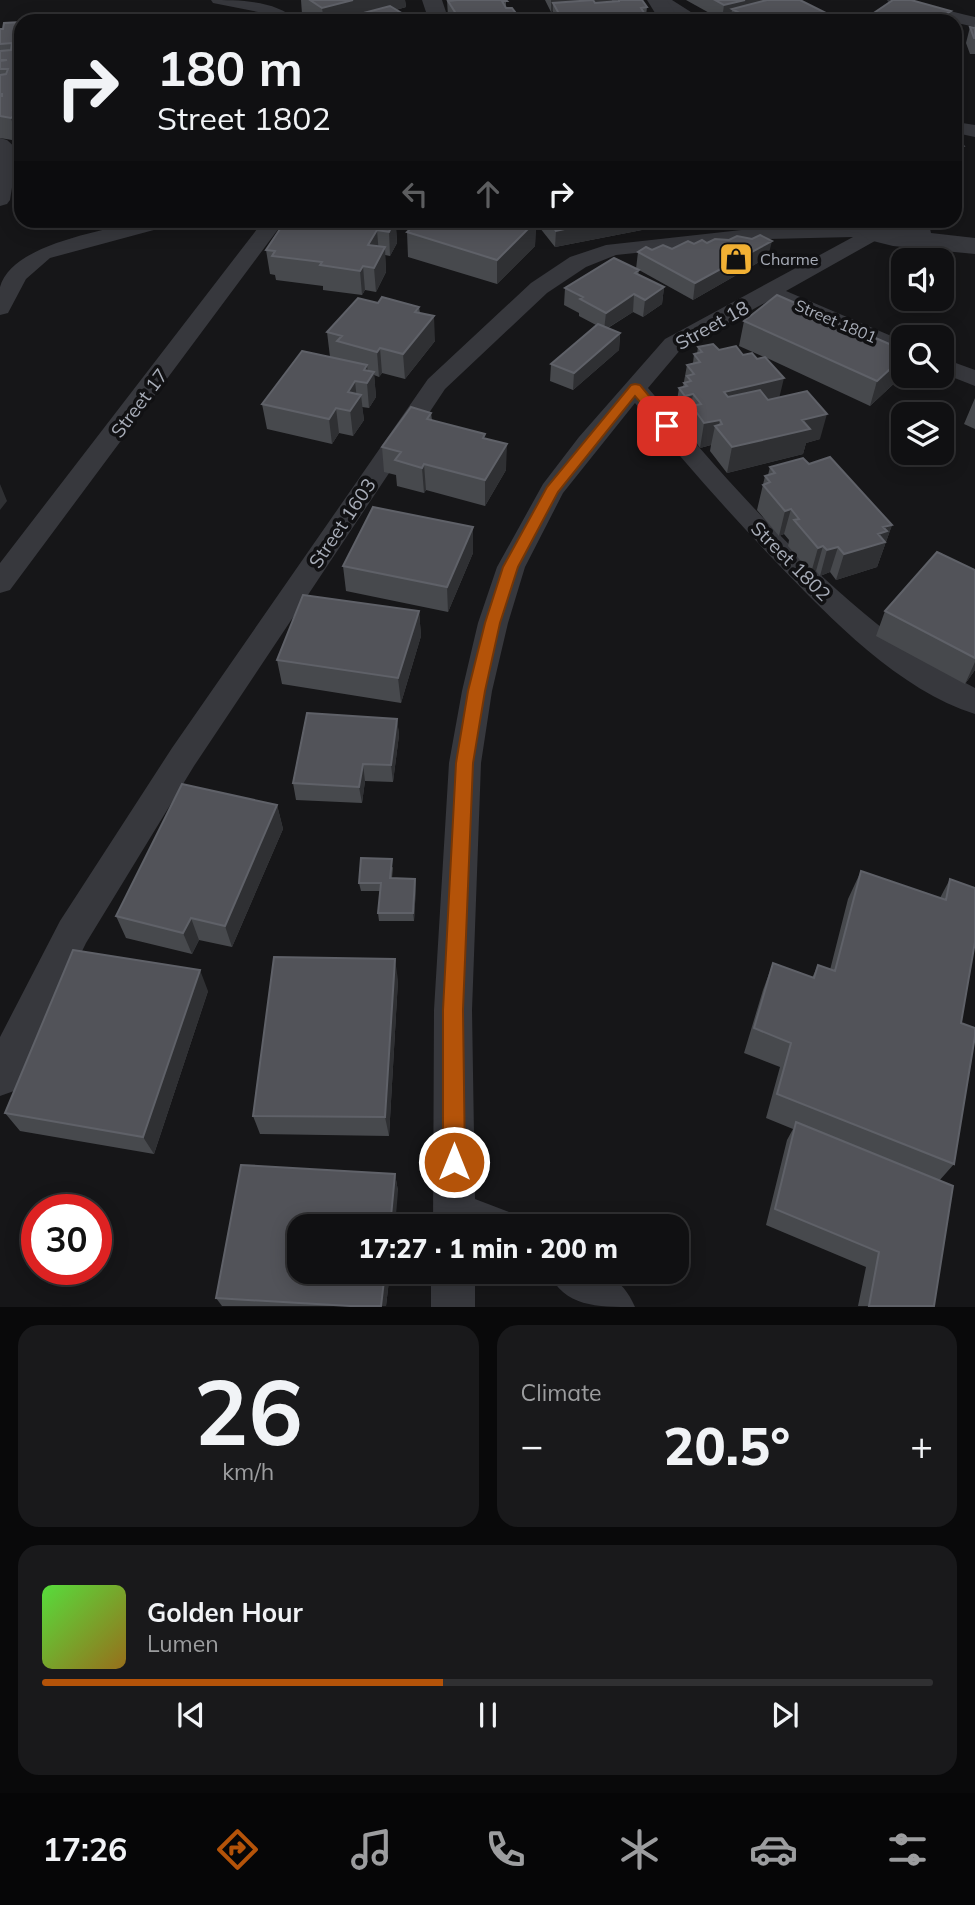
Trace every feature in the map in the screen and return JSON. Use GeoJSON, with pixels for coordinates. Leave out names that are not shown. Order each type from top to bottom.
{"type":"FeatureCollection","features":[{"type":"Feature","properties":{"kind":"street"},"geometry":{"type":"LineString","coordinates":[[219,0],[262,8],[274,14]]}},
{"type":"Feature","properties":{"kind":"street"},"geometry":{"type":"LineString","coordinates":[[659,0],[684,14]]}},
{"type":"Feature","properties":{"kind":"street"},"geometry":{"type":"LineString","coordinates":[[895,0],[938,14]]}},
{"type":"Feature","properties":{"kind":"street"},"geometry":{"type":"LineString","coordinates":[[0,145],[9,150],[0,200]]}},
{"type":"Feature","properties":{"kind":"street"},"geometry":{"type":"LineString","coordinates":[[0,308],[17,276],[43,254],[139,228]]}},
{"type":"Feature","properties":{"kind":"street","name":"Street 17"},"geometry":{"type":"LineString","coordinates":[[0,583],[78,484],[269,228]]}},
{"type":"Feature","properties":{"kind":"street"},"geometry":{"type":"LineString","coordinates":[[870,228],[909,229],[975,246]]}},
{"type":"Feature","properties":{"kind":"street","name":"Street 18"},"geometry":{"type":"LineString","coordinates":[[454,1214],[453,1010],[465,763],[477,691],[510,567],[552,490],[673,344],[770,292],[870,228]]}},
{"type":"Feature","properties":{"kind":"street","name":"Street 1603"},"geometry":{"type":"LineString","coordinates":[[0,1077],[73,932],[183,757],[436,384],[539,288],[578,262],[614,249],[769,233],[870,228]]}},
{"type":"Feature","properties":{"kind":"street","name":"Street 1801"},"geometry":{"type":"LineString","coordinates":[[770,292],[891,344]]}},
{"type":"Feature","properties":{"kind":"street"},"geometry":{"type":"LineString","coordinates":[[954,370],[975,379]]}},
{"type":"Feature","properties":{"kind":"street","name":"Street 1802"},"geometry":{"type":"LineString","coordinates":[[635,387],[716,484],[849,619],[932,680],[975,702]]}},
{"type":"Feature","properties":{"kind":"street"},"geometry":{"type":"LineString","coordinates":[[453,1284],[453,1307]]}},
{"type":"Feature","properties":{"kind":"street"},"geometry":{"type":"LineString","coordinates":[[584,1284],[612,1307]]}},
{"type":"Feature","properties":{"kind":"building"},"geometry":{"type":"Polygon","coordinates":[[[310,0],[353,0],[322,8],[310,0]]]}},
{"type":"Feature","properties":{"kind":"building"},"geometry":{"type":"Polygon","coordinates":[[[506,0],[502,1],[506,8],[512,8],[516,14],[456,14],[448,1],[506,0]]]}},
{"type":"Feature","properties":{"kind":"building"},"geometry":{"type":"Polygon","coordinates":[[[642,0],[647,7],[641,8],[645,14],[559,14],[553,3],[642,0]]]}},
{"type":"Feature","properties":{"kind":"building"},"geometry":{"type":"Polygon","coordinates":[[[715,0],[745,0],[724,5],[715,0]]]}},
{"type":"Feature","properties":{"kind":"building"},"geometry":{"type":"Polygon","coordinates":[[[767,0],[800,0],[828,14],[741,14],[732,9],[767,0]]]}},
{"type":"Feature","properties":{"kind":"building"},"geometry":{"type":"Polygon","coordinates":[[[893,0],[911,0],[951,11],[946,14],[872,14],[893,0]]]}},
{"type":"Feature","properties":{"kind":"building"},"geometry":{"type":"Polygon","coordinates":[[[390,6],[403,14],[360,14],[390,6]]]}},
{"type":"Feature","properties":{"kind":"building"},"geometry":{"type":"Polygon","coordinates":[[[14,22],[14,116],[11,118],[0,116],[0,75],[6,74],[8,69],[0,69],[0,61],[7,60],[0,60],[0,51],[11,50],[12,43],[0,44],[0,29],[3,29],[4,23],[14,22]]]}},
{"type":"Feature","properties":{"kind":"building"},"geometry":{"type":"Polygon","coordinates":[[[281,228],[391,228],[389,232],[377,230],[368,245],[385,247],[374,268],[363,266],[360,271],[320,265],[322,262],[272,256],[275,251],[266,250],[281,228]]]}},
{"type":"Feature","properties":{"kind":"building"},"geometry":{"type":"Polygon","coordinates":[[[411,228],[529,228],[497,260],[407,232],[411,228]]]}},
{"type":"Feature","properties":{"kind":"building"},"geometry":{"type":"Polygon","coordinates":[[[760,235],[772,241],[695,283],[638,252],[646,247],[652,250],[663,245],[672,249],[688,241],[694,244],[702,240],[707,243],[737,236],[752,239],[760,235]]]}},
{"type":"Feature","properties":{"kind":"building"},"geometry":{"type":"Polygon","coordinates":[[[614,258],[639,270],[635,273],[664,287],[645,300],[634,294],[606,313],[565,288],[614,258]]]}},
{"type":"Feature","properties":{"kind":"building"},"geometry":{"type":"Polygon","coordinates":[[[777,295],[891,345],[891,368],[877,381],[744,321],[777,295]]]}},
{"type":"Feature","properties":{"kind":"building"},"geometry":{"type":"Polygon","coordinates":[[[382,297],[419,307],[415,312],[434,316],[403,354],[380,348],[377,352],[337,341],[342,336],[327,332],[358,298],[378,303],[382,297]]]}},
{"type":"Feature","properties":{"kind":"building"},"geometry":{"type":"Polygon","coordinates":[[[598,324],[620,333],[574,373],[551,364],[598,324]]]}},
{"type":"Feature","properties":{"kind":"building"},"geometry":{"type":"Polygon","coordinates":[[[713,344],[719,350],[736,346],[743,355],[752,353],[757,359],[765,357],[784,378],[724,392],[728,397],[760,390],[768,400],[807,391],[827,414],[802,420],[810,429],[732,447],[715,426],[722,424],[720,420],[704,423],[692,406],[701,404],[693,394],[685,396],[679,388],[687,386],[684,383],[691,381],[687,376],[694,374],[687,365],[700,362],[694,354],[702,352],[698,347],[713,344]]]}},
{"type":"Feature","properties":{"kind":"building"},"geometry":{"type":"Polygon","coordinates":[[[302,351],[367,365],[364,370],[374,372],[367,383],[355,381],[348,392],[361,395],[350,411],[336,408],[329,419],[262,404],[302,351]]]}},
{"type":"Feature","properties":{"kind":"building"},"geometry":{"type":"Polygon","coordinates":[[[411,407],[431,413],[427,419],[485,434],[483,438],[507,444],[485,480],[424,464],[422,468],[395,460],[401,452],[382,447],[411,407]]]}},
{"type":"Feature","properties":{"kind":"building"},"geometry":{"type":"Polygon","coordinates":[[[830,457],[892,525],[883,527],[887,531],[878,534],[885,542],[844,554],[838,547],[827,550],[823,546],[818,548],[794,520],[799,519],[791,509],[785,511],[763,485],[770,482],[765,476],[775,473],[770,467],[803,458],[809,464],[830,457]]]}},
{"type":"Feature","properties":{"kind":"building"},"geometry":{"type":"Polygon","coordinates":[[[373,507],[473,527],[447,587],[343,566],[373,507]]]}},
{"type":"Feature","properties":{"kind":"building"},"geometry":{"type":"Polygon","coordinates":[[[937,552],[975,570],[975,658],[885,611],[937,552]]]}},
{"type":"Feature","properties":{"kind":"building"},"geometry":{"type":"Polygon","coordinates":[[[303,595],[419,611],[398,678],[277,660],[303,595]]]}},
{"type":"Feature","properties":{"kind":"building"},"geometry":{"type":"Polygon","coordinates":[[[307,713],[397,719],[391,765],[363,764],[359,787],[293,783],[307,713]]]}},
{"type":"Feature","properties":{"kind":"building"},"geometry":{"type":"Polygon","coordinates":[[[182,784],[277,805],[225,926],[191,918],[183,933],[116,916],[182,784]]]}},
{"type":"Feature","properties":{"kind":"building"},"geometry":{"type":"Polygon","coordinates":[[[361,858],[392,859],[390,878],[415,879],[413,913],[378,913],[381,883],[359,883],[361,858]]]}},
{"type":"Feature","properties":{"kind":"building"},"geometry":{"type":"Polygon","coordinates":[[[861,871],[946,900],[950,879],[975,888],[975,942],[961,1023],[975,1028],[975,1036],[954,1164],[777,1094],[791,1043],[754,1028],[773,963],[814,978],[818,965],[835,971],[861,871]]]}},
{"type":"Feature","properties":{"kind":"building"},"geometry":{"type":"Polygon","coordinates":[[[73,950],[200,970],[143,1137],[5,1113],[73,950]]]}},
{"type":"Feature","properties":{"kind":"building"},"geometry":{"type":"Polygon","coordinates":[[[274,957],[395,959],[385,1117],[253,1116],[274,957]]]}},
{"type":"Feature","properties":{"kind":"building"},"geometry":{"type":"Polygon","coordinates":[[[796,1122],[953,1186],[934,1306],[869,1306],[879,1252],[775,1209],[796,1122]]]}},
{"type":"Feature","properties":{"kind":"building"},"geometry":{"type":"Polygon","coordinates":[[[241,1165],[395,1174],[391,1214],[287,1214],[287,1284],[384,1284],[381,1306],[216,1298],[241,1165]]]}},
{"type":"Feature","properties":{"kind":"place","name":"Charme"},"geometry":{"type":"Point","coordinates":[736,259]}},
{"type":"Feature","properties":{"kind":"route"},"geometry":{"type":"LineString","coordinates":[[454,1162],[453,1010],[465,763],[477,691],[493,623],[510,567],[552,490],[635,387],[667,426]]}}]}
